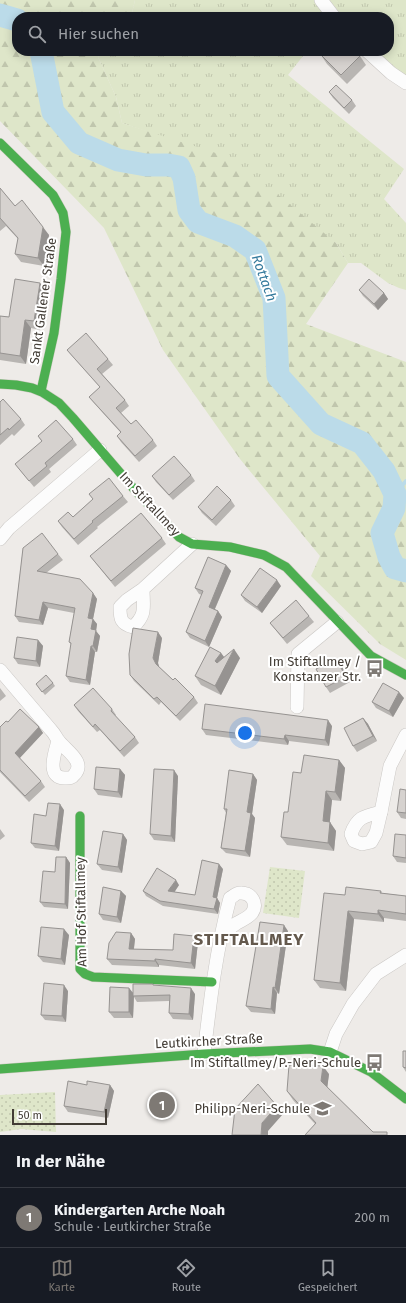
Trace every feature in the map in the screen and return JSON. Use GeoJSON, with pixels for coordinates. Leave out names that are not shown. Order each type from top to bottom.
{"type":"FeatureCollection","features":[{"type":"Feature","properties":{"kind":"street"},"geometry":{"type":"LineString","coordinates":[[321,0],[330,12]]}},
{"type":"Feature","properties":{"kind":"street"},"geometry":{"type":"LineString","coordinates":[[372,56],[391,73],[406,83]]}},
{"type":"Feature","properties":{"kind":"street","name":"Sankt Gallener Straße"},"geometry":{"type":"LineString","coordinates":[[0,143],[53,195],[63,213],[66,232],[61,279],[54,333],[41,391]]}},
{"type":"Feature","properties":{"kind":"street","name":"Im Stiftallmey"},"geometry":{"type":"LineString","coordinates":[[0,384],[28,386],[41,391],[58,402],[169,528],[179,537],[192,544],[230,547],[264,555],[286,568],[371,656],[406,675]]}},
{"type":"Feature","properties":{"kind":"street"},"geometry":{"type":"LineString","coordinates":[[0,539],[18,520],[100,450]]}},
{"type":"Feature","properties":{"kind":"street"},"geometry":{"type":"LineString","coordinates":[[143,589],[192,544]]}},
{"type":"Feature","properties":{"kind":"street"},"geometry":{"type":"LineString","coordinates":[[297,707],[298,654],[337,622]]}},
{"type":"Feature","properties":{"kind":"street"},"geometry":{"type":"LineString","coordinates":[[0,670],[51,730],[58,741]]}},
{"type":"Feature","properties":{"kind":"street"},"geometry":{"type":"LineString","coordinates":[[381,812],[390,766],[406,735]]}},
{"type":"Feature","properties":{"kind":"street","name":"Am Hof Stiftallmey"},"geometry":{"type":"LineString","coordinates":[[80,816],[80,969],[84,974],[93,977],[212,982]]}},
{"type":"Feature","properties":{"kind":"street"},"geometry":{"type":"LineString","coordinates":[[204,1054],[212,982],[221,935]]}},
{"type":"Feature","properties":{"kind":"street"},"geometry":{"type":"LineString","coordinates":[[330,1052],[336,1034],[353,1004],[376,974],[406,956]]}},
{"type":"Feature","properties":{"kind":"street","name":"Leutkircher Straße"},"geometry":{"type":"LineString","coordinates":[[0,1069],[204,1054],[310,1049],[330,1052],[371,1072],[406,1099]]}},
{"type":"Feature","properties":{"kind":"green space"},"geometry":{"type":"Polygon","coordinates":[[[0,0],[135,0],[132,12],[12,12],[12,56],[99,56],[116,97],[122,123],[219,154],[281,197],[336,243],[348,263],[306,324],[406,362],[406,660],[380,644],[311,576],[320,556],[240,459],[163,350],[104,228],[0,121],[0,0]]]}},
{"type":"Feature","properties":{"kind":"green space"},"geometry":{"type":"Polygon","coordinates":[[[135,0],[318,0],[326,12],[132,12],[135,0]]]}},
{"type":"Feature","properties":{"kind":"green space"},"geometry":{"type":"Polygon","coordinates":[[[329,0],[406,0],[406,79],[378,56],[394,56],[394,12],[339,12],[329,0]]]}},
{"type":"Feature","properties":{"kind":"green space"},"geometry":{"type":"Polygon","coordinates":[[[303,56],[288,75],[404,169],[384,199],[406,223],[406,290],[388,283],[361,263],[348,263],[336,243],[166,138],[122,123],[116,97],[98,57],[303,56]]]}},
{"type":"Feature","properties":{"kind":"green space"},"geometry":{"type":"Polygon","coordinates":[[[270,867],[305,871],[299,918],[263,913],[270,867]]]}},
{"type":"Feature","properties":{"kind":"green space"},"geometry":{"type":"Polygon","coordinates":[[[55,1092],[56,1132],[21,1129],[0,1132],[0,1095],[55,1092]]]}},
{"type":"Feature","properties":{"kind":"building"},"geometry":{"type":"Polygon","coordinates":[[[322,56],[360,56],[341,75],[322,56]]]}},
{"type":"Feature","properties":{"kind":"building"},"geometry":{"type":"Polygon","coordinates":[[[336,85],[352,100],[344,108],[329,92],[336,85]]]}},
{"type":"Feature","properties":{"kind":"building"},"geometry":{"type":"Polygon","coordinates":[[[0,188],[15,206],[22,200],[43,227],[38,258],[15,254],[18,238],[0,218],[0,188]]]}},
{"type":"Feature","properties":{"kind":"building"},"geometry":{"type":"Polygon","coordinates":[[[15,279],[40,283],[34,321],[25,320],[20,356],[0,353],[0,316],[9,317],[15,279]]]}},
{"type":"Feature","properties":{"kind":"building"},"geometry":{"type":"Polygon","coordinates":[[[369,279],[384,293],[374,304],[359,290],[369,279]]]}},
{"type":"Feature","properties":{"kind":"building"},"geometry":{"type":"Polygon","coordinates":[[[86,333],[108,359],[97,369],[125,400],[116,408],[131,424],[136,420],[153,440],[135,456],[117,436],[121,432],[89,397],[100,387],[67,350],[86,333]]]}},
{"type":"Feature","properties":{"kind":"building"},"geometry":{"type":"Polygon","coordinates":[[[3,399],[21,419],[9,430],[8,428],[0,435],[0,402],[3,399]]]}},
{"type":"Feature","properties":{"kind":"building"},"geometry":{"type":"Polygon","coordinates":[[[56,420],[73,439],[45,463],[47,466],[29,481],[15,464],[42,441],[38,436],[56,420]]]}},
{"type":"Feature","properties":{"kind":"building"},"geometry":{"type":"Polygon","coordinates":[[[174,456],[191,475],[169,495],[152,476],[174,456]]]}},
{"type":"Feature","properties":{"kind":"building"},"geometry":{"type":"Polygon","coordinates":[[[109,478],[123,496],[92,521],[93,522],[74,539],[58,521],[68,512],[73,517],[93,499],[89,494],[109,478]]]}},
{"type":"Feature","properties":{"kind":"building"},"geometry":{"type":"Polygon","coordinates":[[[217,486],[231,500],[212,520],[198,507],[217,486]]]}},
{"type":"Feature","properties":{"kind":"building"},"geometry":{"type":"Polygon","coordinates":[[[141,513],[162,538],[111,581],[90,556],[141,513]]]}},
{"type":"Feature","properties":{"kind":"building"},"geometry":{"type":"Polygon","coordinates":[[[42,533],[58,554],[37,571],[80,579],[93,593],[88,618],[93,619],[91,629],[96,630],[93,646],[91,646],[86,680],[66,676],[71,643],[69,642],[75,608],[43,602],[39,620],[15,616],[23,548],[42,533]]]}},
{"type":"Feature","properties":{"kind":"building"},"geometry":{"type":"Polygon","coordinates":[[[208,557],[226,565],[209,607],[218,611],[205,641],[186,632],[203,591],[195,588],[208,557]]]}},
{"type":"Feature","properties":{"kind":"building"},"geometry":{"type":"Polygon","coordinates":[[[260,568],[277,580],[257,607],[241,595],[260,568]]]}},
{"type":"Feature","properties":{"kind":"building"},"geometry":{"type":"Polygon","coordinates":[[[296,600],[309,616],[283,638],[270,623],[296,600]]]}},
{"type":"Feature","properties":{"kind":"building"},"geometry":{"type":"Polygon","coordinates":[[[133,628],[158,632],[153,658],[156,664],[173,680],[175,678],[194,697],[176,716],[157,697],[154,699],[130,675],[129,654],[133,628]]]}},
{"type":"Feature","properties":{"kind":"building"},"geometry":{"type":"Polygon","coordinates":[[[17,637],[38,640],[36,661],[14,658],[17,637]]]}},
{"type":"Feature","properties":{"kind":"building"},"geometry":{"type":"Polygon","coordinates":[[[210,647],[221,653],[215,661],[217,663],[234,649],[215,686],[195,676],[210,647]]]}},
{"type":"Feature","properties":{"kind":"building"},"geometry":{"type":"Polygon","coordinates":[[[336,659],[346,677],[326,687],[316,669],[336,659]]]}},
{"type":"Feature","properties":{"kind":"building"},"geometry":{"type":"Polygon","coordinates":[[[46,675],[53,683],[42,692],[36,684],[46,675]]]}},
{"type":"Feature","properties":{"kind":"building"},"geometry":{"type":"Polygon","coordinates":[[[383,683],[399,692],[389,711],[372,702],[383,683]]]}},
{"type":"Feature","properties":{"kind":"building"},"geometry":{"type":"Polygon","coordinates":[[[93,688],[112,709],[111,711],[135,737],[120,751],[95,724],[93,727],[74,705],[93,688]]]}},
{"type":"Feature","properties":{"kind":"building"},"geometry":{"type":"Polygon","coordinates":[[[205,704],[328,720],[325,740],[285,735],[284,739],[202,729],[205,704]]]}},
{"type":"Feature","properties":{"kind":"building"},"geometry":{"type":"Polygon","coordinates":[[[20,709],[39,727],[15,753],[41,781],[25,796],[0,770],[0,727],[6,721],[8,722],[20,709]]]}},
{"type":"Feature","properties":{"kind":"building"},"geometry":{"type":"Polygon","coordinates":[[[363,718],[373,736],[353,746],[344,728],[363,718]]]}},
{"type":"Feature","properties":{"kind":"building"},"geometry":{"type":"Polygon","coordinates":[[[304,755],[339,760],[335,792],[326,791],[323,821],[330,822],[328,843],[281,837],[284,812],[288,812],[293,772],[301,773],[304,755]]]}},
{"type":"Feature","properties":{"kind":"building"},"geometry":{"type":"Polygon","coordinates":[[[96,767],[120,769],[118,792],[94,789],[96,767]]]}},
{"type":"Feature","properties":{"kind":"building"},"geometry":{"type":"Polygon","coordinates":[[[154,769],[174,770],[171,836],[150,834],[154,769]]]}},
{"type":"Feature","properties":{"kind":"building"},"geometry":{"type":"Polygon","coordinates":[[[229,770],[253,774],[247,812],[251,813],[245,851],[221,848],[227,809],[224,809],[229,770]]]}},
{"type":"Feature","properties":{"kind":"building"},"geometry":{"type":"Polygon","coordinates":[[[400,789],[406,790],[406,813],[397,812],[400,789]]]}},
{"type":"Feature","properties":{"kind":"building"},"geometry":{"type":"Polygon","coordinates":[[[48,803],[60,804],[55,846],[31,843],[34,814],[46,816],[48,803]]]}},
{"type":"Feature","properties":{"kind":"building"},"geometry":{"type":"Polygon","coordinates":[[[103,831],[123,834],[118,867],[97,864],[103,831]]]}},
{"type":"Feature","properties":{"kind":"building"},"geometry":{"type":"Polygon","coordinates":[[[395,834],[406,835],[406,858],[393,856],[395,834]]]}},
{"type":"Feature","properties":{"kind":"building"},"geometry":{"type":"Polygon","coordinates":[[[56,857],[66,857],[65,904],[40,902],[43,871],[55,872],[56,857]]]}},
{"type":"Feature","properties":{"kind":"building"},"geometry":{"type":"Polygon","coordinates":[[[202,860],[219,864],[213,897],[217,898],[214,909],[160,901],[143,891],[157,868],[176,880],[168,891],[195,895],[202,860]]]}},
{"type":"Feature","properties":{"kind":"building"},"geometry":{"type":"Polygon","coordinates":[[[103,887],[121,891],[117,917],[99,914],[103,887]]]}},
{"type":"Feature","properties":{"kind":"building"},"geometry":{"type":"Polygon","coordinates":[[[346,887],[381,891],[380,893],[406,896],[406,914],[378,910],[378,914],[348,911],[340,983],[314,980],[324,893],[345,895],[346,887]]]}},
{"type":"Feature","properties":{"kind":"building"},"geometry":{"type":"Polygon","coordinates":[[[260,922],[284,925],[275,988],[273,987],[271,1009],[246,1006],[260,922]]]}},
{"type":"Feature","properties":{"kind":"building"},"geometry":{"type":"Polygon","coordinates":[[[41,927],[64,929],[61,959],[38,956],[41,927]]]}},
{"type":"Feature","properties":{"kind":"building"},"geometry":{"type":"Polygon","coordinates":[[[116,932],[131,933],[129,949],[173,950],[174,934],[194,936],[191,963],[155,959],[155,961],[107,959],[109,943],[116,932]]]}},
{"type":"Feature","properties":{"kind":"building"},"geometry":{"type":"Polygon","coordinates":[[[44,983],[64,985],[62,1016],[41,1015],[44,983]]]}},
{"type":"Feature","properties":{"kind":"building"},"geometry":{"type":"Polygon","coordinates":[[[133,984],[153,984],[191,988],[189,1014],[169,1013],[170,995],[133,996],[133,984]]]}},
{"type":"Feature","properties":{"kind":"building"},"geometry":{"type":"Polygon","coordinates":[[[110,987],[129,988],[129,1012],[109,1012],[110,987]]]}},
{"type":"Feature","properties":{"kind":"building"},"geometry":{"type":"Polygon","coordinates":[[[403,1051],[406,1051],[406,1068],[403,1067],[403,1051]]]}},
{"type":"Feature","properties":{"kind":"building","name":"Philipp-Neri-Schule"},"geometry":{"type":"Polygon","coordinates":[[[289,1065],[323,1066],[321,1081],[373,1132],[387,1132],[387,1135],[305,1135],[316,1123],[287,1091],[289,1065]]]}},
{"type":"Feature","properties":{"kind":"building"},"geometry":{"type":"Polygon","coordinates":[[[68,1081],[87,1085],[87,1081],[110,1085],[104,1112],[64,1106],[68,1081]]]}},
{"type":"Feature","properties":{"kind":"building"},"geometry":{"type":"Polygon","coordinates":[[[258,1084],[277,1106],[262,1123],[261,1135],[232,1135],[235,1109],[258,1084]]]}},
{"type":"Feature","properties":{"kind":"waterway","name":"Rottach"},"geometry":{"type":"LineString","coordinates":[[0,15],[12,19]]}},
{"type":"Feature","properties":{"kind":"waterway","name":"Rottach"},"geometry":{"type":"LineString","coordinates":[[42,56],[53,112],[79,143],[118,160],[146,165],[168,165],[179,167],[184,178],[189,210],[198,222],[235,236],[255,250],[274,298],[278,376],[321,424],[362,443],[384,471],[395,494],[394,508],[382,533],[389,557],[395,568],[406,571]]}},
{"type":"Feature","properties":{"kind":"waterway"},"geometry":{"type":"LineString","coordinates":[[395,494],[406,481]]}},
{"type":"Feature","properties":{"kind":"traffic: fast"},"geometry":{"type":"LineString","coordinates":[[0,143],[53,195],[63,213],[66,232],[61,279],[54,333],[41,391]]}},
{"type":"Feature","properties":{"kind":"traffic: fast"},"geometry":{"type":"LineString","coordinates":[[0,384],[32,388],[42,392],[59,403],[134,489],[179,537],[192,544],[230,547],[264,555],[286,567],[371,656],[406,675]]}},
{"type":"Feature","properties":{"kind":"traffic: fast"},"geometry":{"type":"LineString","coordinates":[[80,816],[80,969],[85,974],[93,977],[212,982]]}},
{"type":"Feature","properties":{"kind":"traffic: fast"},"geometry":{"type":"LineString","coordinates":[[0,1069],[204,1054],[310,1049],[330,1052],[371,1072],[406,1099]]}},
{"type":"Feature","properties":{"kind":"place","name":"Im Stiftallmey / Konstanzer Str."},"geometry":{"type":"Point","coordinates":[374,668]}},
{"type":"Feature","properties":{"kind":"place","name":"Im Stiftallmey/P.-Neri-Schule"},"geometry":{"type":"Point","coordinates":[374,1062]}},
{"type":"Feature","properties":{"kind":"place","name":"Kindergarten Arche Noah"},"geometry":{"type":"Point","coordinates":[162,1105]}},
{"type":"Feature","properties":{"kind":"place","name":"Philipp-Neri-Schule"},"geometry":{"type":"Point","coordinates":[323,1108]}},
{"type":"Feature","properties":{"kind":"district","name":"STIFTALLMEY"},"geometry":{"type":"Point","coordinates":[249,939]}}]}
